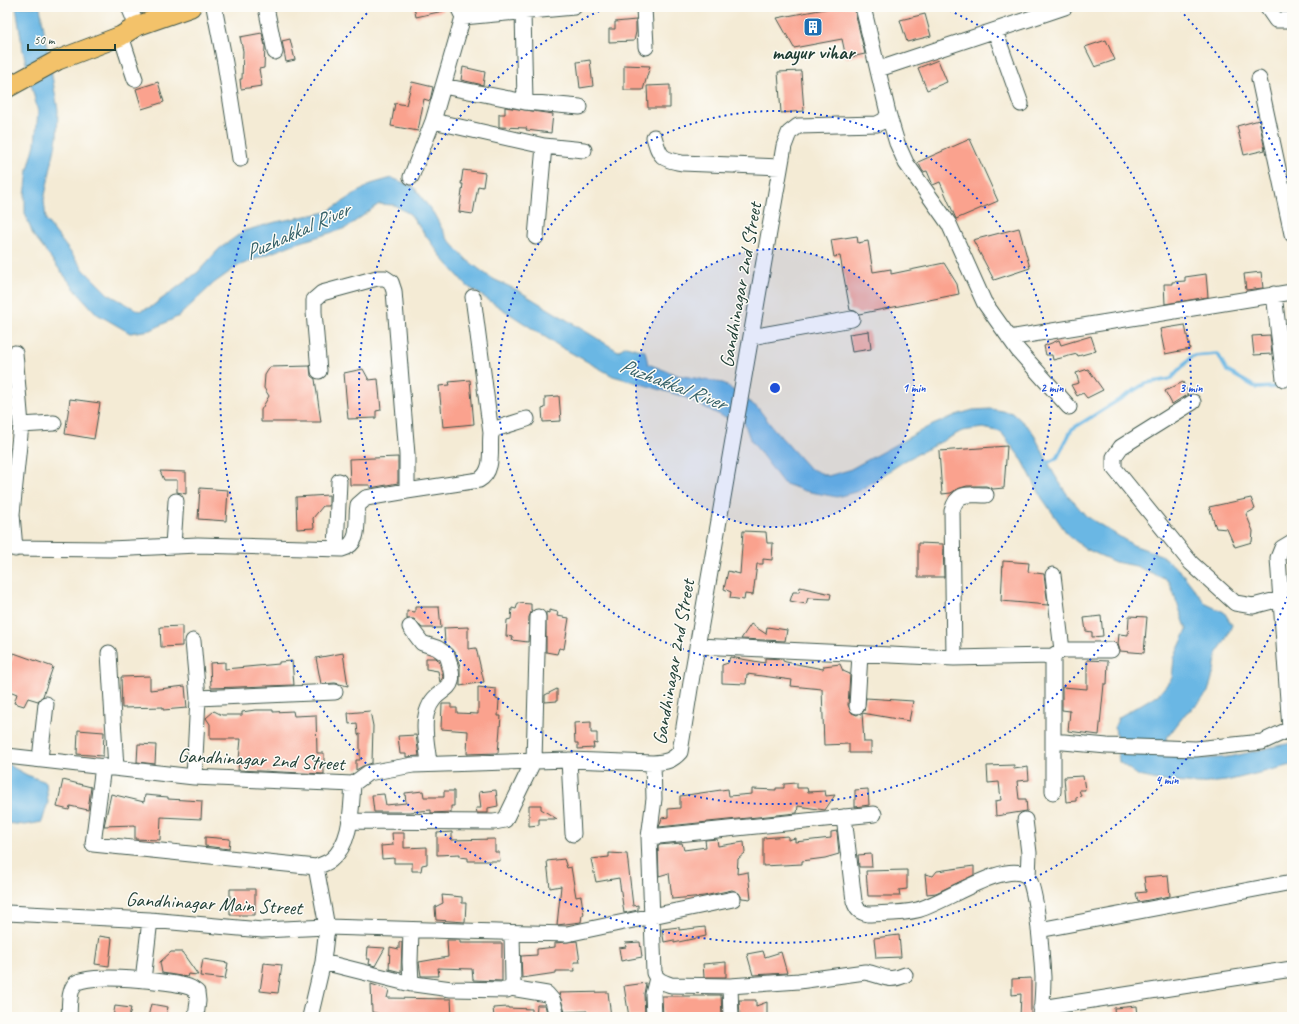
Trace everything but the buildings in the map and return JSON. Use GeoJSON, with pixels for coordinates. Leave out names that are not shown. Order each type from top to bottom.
{"type":"FeatureCollection","features":[{"type":"Feature","properties":{"kind":"main road"},"geometry":{"type":"LineString","coordinates":[[10,86],[58,60],[121,36],[137,26],[191,7]]}},
{"type":"Feature","properties":{"kind":"street"},"geometry":{"type":"LineString","coordinates":[[129,7],[137,26]]}},
{"type":"Feature","properties":{"kind":"street"},"geometry":{"type":"LineString","coordinates":[[214,7],[225,63],[240,159]]}},
{"type":"Feature","properties":{"kind":"street"},"geometry":{"type":"LineString","coordinates":[[266,7],[274,52]]}},
{"type":"Feature","properties":{"kind":"street"},"geometry":{"type":"LineString","coordinates":[[411,177],[433,121],[461,12],[523,12],[574,7]]}},
{"type":"Feature","properties":{"kind":"street"},"geometry":{"type":"LineString","coordinates":[[644,7],[646,47]]}},
{"type":"Feature","properties":{"kind":"street"},"geometry":{"type":"LineString","coordinates":[[863,7],[879,69],[888,113],[897,143],[906,163],[949,224],[984,302],[1009,338],[1069,407]]}},
{"type":"Feature","properties":{"kind":"street"},"geometry":{"type":"LineString","coordinates":[[879,69],[1065,7]]}},
{"type":"Feature","properties":{"kind":"street"},"geometry":{"type":"LineString","coordinates":[[1267,7],[1276,20],[1292,20]]}},
{"type":"Feature","properties":{"kind":"street"},"geometry":{"type":"LineString","coordinates":[[523,12],[525,102]]}},
{"type":"Feature","properties":{"kind":"street"},"geometry":{"type":"LineString","coordinates":[[995,31],[1021,104]]}},
{"type":"Feature","properties":{"kind":"street"},"geometry":{"type":"LineString","coordinates":[[121,36],[135,79]]}},
{"type":"Feature","properties":{"kind":"street"},"geometry":{"type":"LineString","coordinates":[[1259,79],[1292,234]]}},
{"type":"Feature","properties":{"kind":"street"},"geometry":{"type":"LineString","coordinates":[[443,86],[525,102],[580,107]]}},
{"type":"Feature","properties":{"kind":"street","name":"Gandhinagar 2nd Street"},"geometry":{"type":"LineString","coordinates":[[7,756],[194,777],[353,784],[368,773],[378,770],[430,764],[534,760],[654,763],[668,762],[674,759],[680,752],[784,146],[789,133],[798,126],[877,124],[885,120],[888,113]]}},
{"type":"Feature","properties":{"kind":"street"},"geometry":{"type":"LineString","coordinates":[[433,121],[544,146],[584,150]]}},
{"type":"Feature","properties":{"kind":"street"},"geometry":{"type":"LineString","coordinates":[[654,137],[658,152],[666,160],[682,163],[780,167]]}},
{"type":"Feature","properties":{"kind":"street"},"geometry":{"type":"LineString","coordinates":[[536,237],[544,146]]}},
{"type":"Feature","properties":{"kind":"street"},"geometry":{"type":"LineString","coordinates":[[320,371],[314,300],[322,293],[377,278],[385,278],[391,282],[394,291],[404,416],[407,491]]}},
{"type":"Feature","properties":{"kind":"street"},"geometry":{"type":"LineString","coordinates":[[1009,338],[1292,292]]}},
{"type":"Feature","properties":{"kind":"street"},"geometry":{"type":"LineString","coordinates":[[1274,294],[1284,379]]}},
{"type":"Feature","properties":{"kind":"street"},"geometry":{"type":"LineString","coordinates":[[15,353],[21,425],[12,514],[11,548],[110,548],[173,545],[336,549],[350,547],[356,539],[358,505],[366,498],[479,480],[485,476],[489,468],[491,433],[473,297]]}},
{"type":"Feature","properties":{"kind":"street"},"geometry":{"type":"LineString","coordinates":[[751,338],[852,319]]}},
{"type":"Feature","properties":{"kind":"street"},"geometry":{"type":"LineString","coordinates":[[1193,402],[1121,447],[1114,457],[1114,468],[1190,563],[1235,603],[1252,606],[1280,599]]}},
{"type":"Feature","properties":{"kind":"street"},"geometry":{"type":"LineString","coordinates":[[491,433],[495,428],[527,419]]}},
{"type":"Feature","properties":{"kind":"street"},"geometry":{"type":"LineString","coordinates":[[21,425],[54,423]]}},
{"type":"Feature","properties":{"kind":"street"},"geometry":{"type":"LineString","coordinates":[[336,549],[339,481]]}},
{"type":"Feature","properties":{"kind":"street"},"geometry":{"type":"LineString","coordinates":[[954,658],[952,511],[954,502],[963,495],[986,495]]}},
{"type":"Feature","properties":{"kind":"street"},"geometry":{"type":"LineString","coordinates":[[173,545],[176,501]]}},
{"type":"Feature","properties":{"kind":"street"},"geometry":{"type":"LineString","coordinates":[[1053,741],[1107,746],[1196,749],[1262,742],[1290,729],[1288,667],[1280,599],[1278,558],[1282,548],[1292,542]]}},
{"type":"Feature","properties":{"kind":"street"},"geometry":{"type":"LineString","coordinates":[[1053,575],[1058,653],[1053,741],[1053,792]]}},
{"type":"Feature","properties":{"kind":"street"},"geometry":{"type":"LineString","coordinates":[[350,821],[494,822],[505,820],[534,760],[538,617]]}},
{"type":"Feature","properties":{"kind":"street"},"geometry":{"type":"LineString","coordinates":[[410,627],[422,643],[437,648],[447,655],[452,672],[452,683],[436,697],[427,711],[426,728],[430,764]]}},
{"type":"Feature","properties":{"kind":"street"},"geometry":{"type":"LineString","coordinates":[[193,641],[198,698],[194,777]]}},
{"type":"Feature","properties":{"kind":"street"},"geometry":{"type":"LineString","coordinates":[[697,646],[954,658],[1111,650]]}},
{"type":"Feature","properties":{"kind":"street"},"geometry":{"type":"LineString","coordinates":[[109,653],[110,767],[93,844],[316,867],[330,861],[339,852],[345,840],[350,821],[353,784]]}},
{"type":"Feature","properties":{"kind":"street"},"geometry":{"type":"LineString","coordinates":[[857,706],[860,654]]}},
{"type":"Feature","properties":{"kind":"street"},"geometry":{"type":"LineString","coordinates":[[198,698],[335,692]]}},
{"type":"Feature","properties":{"kind":"street"},"geometry":{"type":"LineString","coordinates":[[40,759],[46,704]]}},
{"type":"Feature","properties":{"kind":"street"},"geometry":{"type":"LineString","coordinates":[[569,760],[573,834]]}},
{"type":"Feature","properties":{"kind":"street"},"geometry":{"type":"LineString","coordinates":[[654,763],[654,799],[650,836],[654,973],[657,978],[662,982],[671,985],[730,986],[799,981],[865,972],[894,980],[905,975]]}},
{"type":"Feature","properties":{"kind":"street"},"geometry":{"type":"LineString","coordinates":[[650,836],[874,814]]}},
{"type":"Feature","properties":{"kind":"street"},"geometry":{"type":"LineString","coordinates":[[844,817],[854,901],[856,909],[860,912],[868,914],[917,910],[1001,874],[1021,873],[1028,877]]}},
{"type":"Feature","properties":{"kind":"street"},"geometry":{"type":"LineString","coordinates":[[1025,820],[1029,853],[1028,877],[1033,887],[1039,930],[1043,979],[1041,1012],[1292,969]]}},
{"type":"Feature","properties":{"kind":"street"},"geometry":{"type":"LineString","coordinates":[[316,867],[327,927],[567,934],[733,899]]}},
{"type":"Feature","properties":{"kind":"street"},"geometry":{"type":"LineString","coordinates":[[1039,930],[1292,882]]}},
{"type":"Feature","properties":{"kind":"street","name":"Gandhinagar Main Street"},"geometry":{"type":"LineString","coordinates":[[7,913],[150,920],[262,930],[327,927],[322,962],[310,1017]]}},
{"type":"Feature","properties":{"kind":"street"},"geometry":{"type":"LineString","coordinates":[[143,980],[150,920]]}},
{"type":"Feature","properties":{"kind":"street"},"geometry":{"type":"LineString","coordinates":[[411,930],[411,984]]}},
{"type":"Feature","properties":{"kind":"street"},"geometry":{"type":"LineString","coordinates":[[511,988],[513,981],[512,933]]}},
{"type":"Feature","properties":{"kind":"street"},"geometry":{"type":"LineString","coordinates":[[322,962],[411,984],[451,989],[507,990],[511,988],[547,994],[552,1001],[557,1017]]}},
{"type":"Feature","properties":{"kind":"street"},"geometry":{"type":"LineString","coordinates":[[654,1017],[653,994],[657,978]]}},
{"type":"Feature","properties":{"kind":"street"},"geometry":{"type":"LineString","coordinates":[[69,1017],[71,994],[75,984],[82,980],[143,980],[190,987],[197,992],[198,1001],[196,1017]]}},
{"type":"Feature","properties":{"kind":"street"},"geometry":{"type":"LineString","coordinates":[[730,986],[731,1017]]}},
{"type":"Feature","properties":{"kind":"water","name":"Puzhakkal River"},"geometry":{"type":"Polygon","coordinates":[[[16,7],[40,7],[58,110],[57,138],[44,200],[46,220],[84,270],[108,294],[139,311],[151,307],[198,272],[219,249],[244,231],[276,222],[327,212],[371,184],[392,178],[414,187],[434,214],[447,238],[467,260],[491,278],[519,291],[618,351],[626,346],[645,351],[648,364],[677,375],[723,383],[758,408],[773,428],[809,468],[828,476],[849,470],[926,428],[956,415],[973,410],[991,409],[1013,413],[1032,431],[1054,474],[1067,494],[1086,516],[1133,545],[1161,555],[1181,572],[1206,604],[1224,612],[1232,625],[1225,641],[1217,652],[1214,671],[1208,692],[1197,705],[1186,713],[1166,739],[1169,755],[1218,758],[1292,743],[1292,765],[1226,781],[1198,784],[1163,781],[1139,776],[1119,762],[1115,726],[1119,717],[1159,694],[1172,678],[1174,658],[1187,630],[1169,581],[1136,566],[1115,562],[1086,549],[1068,535],[1042,498],[1023,461],[1001,432],[983,428],[962,431],[906,460],[859,491],[837,497],[805,491],[783,483],[750,439],[744,422],[722,416],[682,396],[613,376],[559,346],[467,286],[443,259],[410,214],[394,205],[379,204],[346,228],[291,245],[238,266],[214,283],[179,316],[151,330],[130,333],[97,314],[77,292],[33,235],[25,213],[28,170],[35,144],[38,112],[23,51],[16,7]]]}},
{"type":"Feature","properties":{"kind":"water"},"geometry":{"type":"Polygon","coordinates":[[[7,764],[27,775],[46,782],[48,802],[42,822],[25,825],[7,823],[7,764]]]}},
{"type":"Feature","properties":{"kind":"waterway"},"geometry":{"type":"LineString","coordinates":[[1045,464],[1057,458],[1072,429],[1146,383],[1171,379],[1192,356],[1218,354],[1227,371],[1257,388],[1292,386]]}},
{"type":"Feature","properties":{"kind":"place","name":"mayur vihar"},"geometry":{"type":"Point","coordinates":[813,27]}}]}
